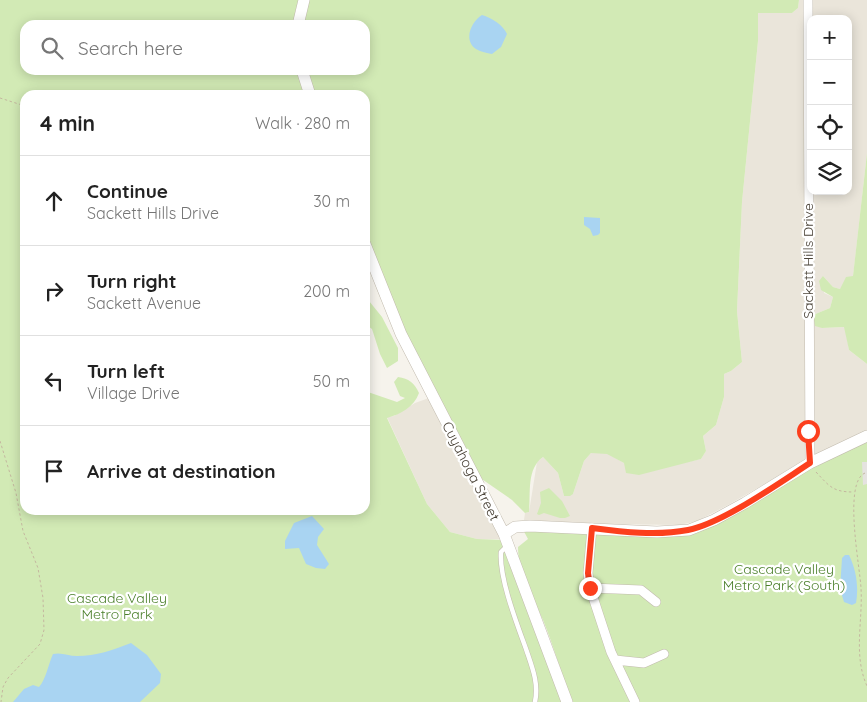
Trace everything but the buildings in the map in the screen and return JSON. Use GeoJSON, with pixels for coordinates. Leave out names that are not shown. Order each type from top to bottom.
{"type":"FeatureCollection","features":[{"type":"Feature","properties":{"kind":"street"},"geometry":{"type":"LineString","coordinates":[[299,20],[304,0]]}},
{"type":"Feature","properties":{"kind":"street","name":"Sackett Hills Drive"},"geometry":{"type":"LineString","coordinates":[[808,0],[808,443],[810,463]]}},
{"type":"Feature","properties":{"kind":"street"},"geometry":{"type":"LineString","coordinates":[[304,75],[308,90]]}},
{"type":"Feature","properties":{"kind":"street","name":"Cuyahoga Street"},"geometry":{"type":"LineString","coordinates":[[370,256],[401,334],[506,540],[567,702]]}},
{"type":"Feature","properties":{"kind":"street"},"geometry":{"type":"LineString","coordinates":[[506,540],[515,527],[521,526],[657,532],[695,528],[734,510],[810,463],[867,436]]}},
{"type":"Feature","properties":{"kind":"street"},"geometry":{"type":"LineString","coordinates":[[592,528],[588,573],[590,588],[615,660],[635,702]]}},
{"type":"Feature","properties":{"kind":"street"},"geometry":{"type":"LineString","coordinates":[[590,588],[641,590],[656,602]]}},
{"type":"Feature","properties":{"kind":"street"},"geometry":{"type":"LineString","coordinates":[[615,660],[644,663],[664,654]]}},
{"type":"Feature","properties":{"kind":"lane"},"geometry":{"type":"LineString","coordinates":[[506,540],[501,552],[500,564],[533,668],[537,693],[535,702]]}},
{"type":"Feature","properties":{"kind":"path"},"geometry":{"type":"LineString","coordinates":[[0,98],[20,104]]}},
{"type":"Feature","properties":{"kind":"path"},"geometry":{"type":"LineString","coordinates":[[0,441],[16,492],[20,514]]}},
{"type":"Feature","properties":{"kind":"path"},"geometry":{"type":"LineString","coordinates":[[810,463],[833,489],[839,492],[855,492]]}},
{"type":"Feature","properties":{"kind":"path"},"geometry":{"type":"LineString","coordinates":[[865,473],[860,475],[857,480],[855,492],[855,533],[861,587],[860,665],[867,686]]}},
{"type":"Feature","properties":{"kind":"path"},"geometry":{"type":"LineString","coordinates":[[1,702],[8,678],[40,644],[44,630],[41,583],[38,568],[23,531],[20,515]]}},
{"type":"Feature","properties":{"kind":"shaded area"},"geometry":{"type":"Polygon","coordinates":[[[799,0],[867,0],[867,153],[853,277],[840,289],[833,287],[823,276],[824,293],[833,297],[830,308],[813,315],[822,328],[845,327],[849,350],[867,364],[867,431],[789,470],[697,521],[680,525],[524,520],[525,513],[529,512],[537,462],[543,457],[558,473],[564,496],[573,494],[584,461],[591,453],[607,453],[624,463],[683,463],[701,459],[706,451],[703,436],[716,425],[724,397],[724,374],[742,362],[737,311],[742,202],[758,41],[758,12],[792,13],[798,8],[799,0]]]}},
{"type":"Feature","properties":{"kind":"shaded area"},"geometry":{"type":"Polygon","coordinates":[[[429,398],[501,539],[477,539],[450,532],[427,504],[387,417],[394,416],[415,403],[429,398]]]}},
{"type":"Feature","properties":{"kind":"shaded area"},"geometry":{"type":"Polygon","coordinates":[[[862,462],[867,462],[867,484],[863,485],[862,462]]]}},
{"type":"Feature","properties":{"kind":"green space","name":"Cascade Valley Metro Park"},"geometry":{"type":"Polygon","coordinates":[[[0,0],[799,0],[798,8],[792,13],[758,13],[758,41],[742,202],[737,311],[742,362],[724,374],[724,397],[716,425],[703,436],[706,451],[701,459],[639,475],[626,473],[624,463],[607,454],[591,453],[584,461],[573,494],[570,496],[564,496],[558,473],[543,457],[534,468],[529,512],[525,513],[512,500],[473,473],[401,334],[370,256],[370,90],[20,90],[20,515],[370,515],[370,393],[397,402],[405,398],[400,396],[394,382],[398,377],[405,379],[411,382],[417,389],[419,393],[417,398],[406,409],[387,418],[427,504],[450,532],[477,539],[506,540],[567,702],[0,702],[0,0]]]}},
{"type":"Feature","properties":{"kind":"green space"},"geometry":{"type":"Polygon","coordinates":[[[867,153],[867,364],[849,350],[844,327],[822,328],[815,326],[813,315],[830,308],[833,297],[821,290],[819,281],[823,276],[833,287],[840,289],[846,277],[853,276],[867,153]]]}},
{"type":"Feature","properties":{"kind":"green space"},"geometry":{"type":"Polygon","coordinates":[[[370,302],[382,317],[398,348],[398,361],[387,368],[380,354],[370,328],[370,302]]]}},
{"type":"Feature","properties":{"kind":"green space","name":"Cascade Valley Metro Park (South)"},"geometry":{"type":"Polygon","coordinates":[[[867,436],[867,702],[571,702],[547,630],[520,566],[518,547],[528,539],[521,526],[689,530],[867,436]]]}},
{"type":"Feature","properties":{"kind":"green space"},"geometry":{"type":"Polygon","coordinates":[[[549,488],[562,501],[570,516],[560,518],[544,513],[537,514],[541,503],[540,492],[549,488]]]}},
{"type":"Feature","properties":{"kind":"water"},"geometry":{"type":"Polygon","coordinates":[[[482,15],[497,22],[507,34],[501,47],[492,54],[476,49],[470,41],[469,36],[472,26],[482,15]]]}},
{"type":"Feature","properties":{"kind":"water"},"geometry":{"type":"Polygon","coordinates":[[[584,217],[600,218],[600,233],[598,235],[593,236],[590,229],[584,225],[584,217]]]}},
{"type":"Feature","properties":{"kind":"water"},"geometry":{"type":"Polygon","coordinates":[[[312,516],[324,529],[318,537],[317,545],[329,564],[325,569],[306,564],[299,548],[285,549],[285,541],[294,523],[312,516]]]}},
{"type":"Feature","properties":{"kind":"water"},"geometry":{"type":"Polygon","coordinates":[[[845,555],[849,555],[856,578],[856,603],[852,605],[844,602],[840,589],[842,558],[845,555]]]}},
{"type":"Feature","properties":{"kind":"water"},"geometry":{"type":"Polygon","coordinates":[[[131,643],[147,655],[161,674],[160,683],[140,702],[13,702],[24,689],[33,685],[39,687],[53,654],[91,655],[131,643]]]}},
{"type":"Feature","properties":{"kind":"route"},"geometry":{"type":"LineString","coordinates":[[590,588],[588,573],[592,528],[653,532],[676,531],[689,530],[714,520],[745,504],[810,463],[808,431]]}}]}
